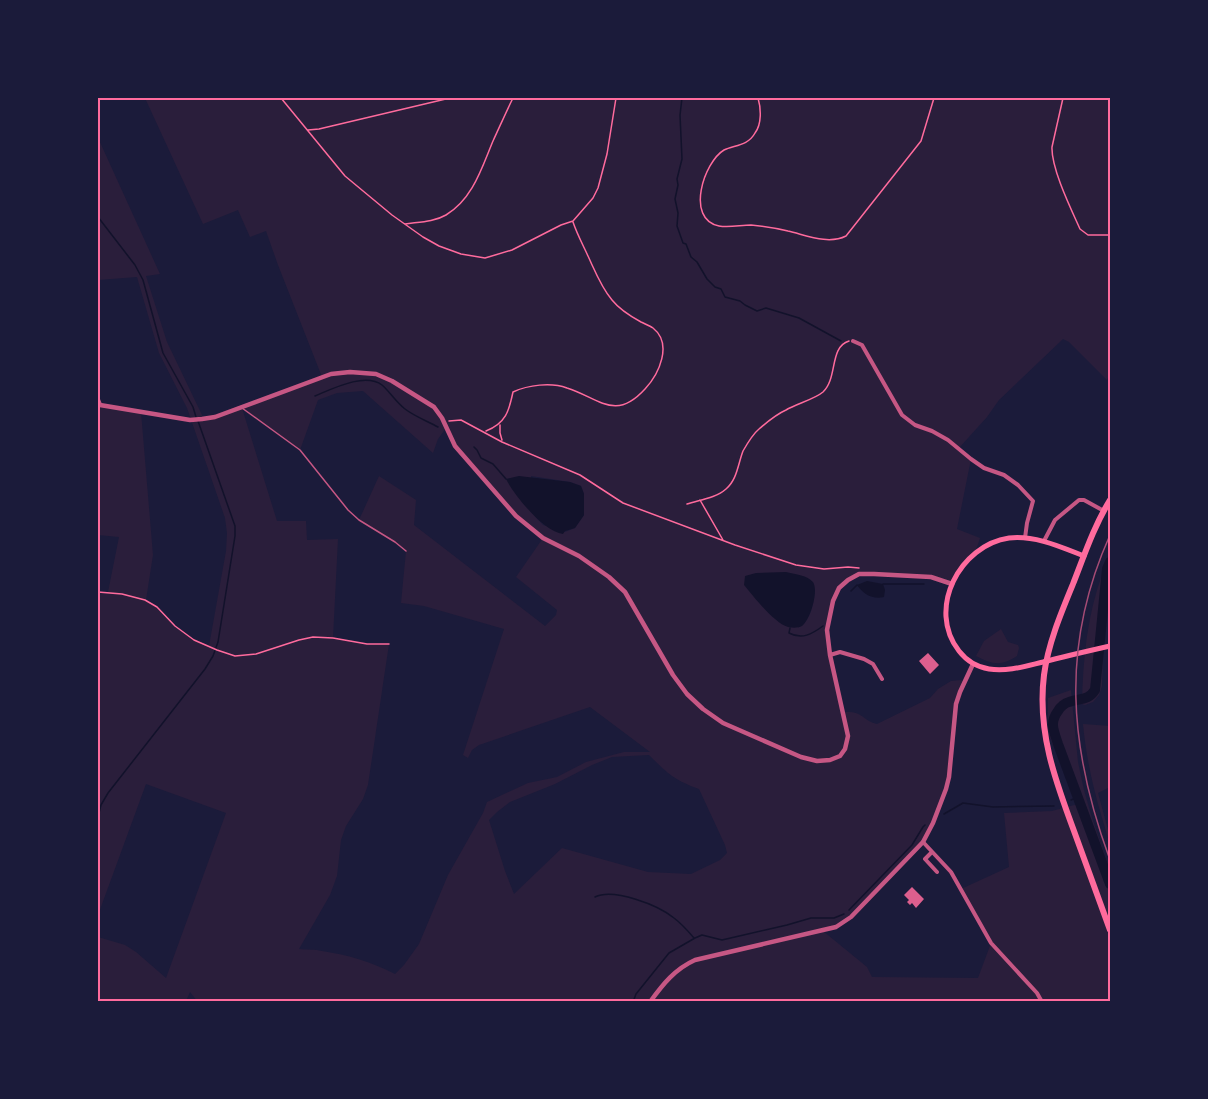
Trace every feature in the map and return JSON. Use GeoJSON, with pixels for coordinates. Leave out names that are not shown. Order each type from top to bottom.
{"type":"FeatureCollection","features":[{"type":"Feature","properties":{"kind":"main road"},"geometry":{"type":"LineString","coordinates":[[1110,500],[1062,611],[1049,651],[1042,706],[1046,742],[1053,771],[1110,930]]}},
{"type":"Feature","properties":{"kind":"main road"},"geometry":{"type":"LineString","coordinates":[[1084,556],[1044,541],[1025,538],[1008,538],[975,553],[963,565],[952,584],[947,600],[948,631],[960,653],[973,664],[986,669],[999,670],[1023,666],[1110,646]]}},
{"type":"Feature","properties":{"kind":"street"},"geometry":{"type":"LineString","coordinates":[[853,341],[862,345],[902,415],[915,425],[948,440],[984,468],[1004,475],[1018,485],[1033,501],[1025,538]]}},
{"type":"Feature","properties":{"kind":"street"},"geometry":{"type":"LineString","coordinates":[[98,404],[190,420],[202,420],[331,374],[350,372],[376,374],[392,381],[434,407],[447,427],[455,446],[516,516],[543,538],[579,556],[609,577],[625,592],[673,675],[687,694],[703,709],[723,723],[801,757],[818,761],[840,756],[845,749],[848,736],[830,655],[827,630],[833,601],[839,588],[859,574],[931,577],[952,584]]}},
{"type":"Feature","properties":{"kind":"street"},"geometry":{"type":"LineString","coordinates":[[1044,541],[1055,520],[1079,500],[1084,500],[1104,510]]}},
{"type":"Feature","properties":{"kind":"street"},"geometry":{"type":"LineString","coordinates":[[830,655],[840,652],[864,659],[873,664],[882,679]]}},
{"type":"Feature","properties":{"kind":"street"},"geometry":{"type":"LineString","coordinates":[[650,1002],[672,974],[695,960],[823,930],[842,924],[851,918],[923,842],[933,823],[949,777],[956,704],[973,664]]}},
{"type":"Feature","properties":{"kind":"street"},"geometry":{"type":"LineString","coordinates":[[923,842],[951,872],[991,943],[1037,993],[1042,1002]]}},
{"type":"Feature","properties":{"kind":"street"},"geometry":{"type":"LineString","coordinates":[[932,852],[925,859],[937,872]]}},
{"type":"Feature","properties":{"kind":"lane"},"geometry":{"type":"LineString","coordinates":[[242,407],[300,450],[348,510],[359,520],[406,551]]}},
{"type":"Feature","properties":{"kind":"path"},"geometry":{"type":"LineString","coordinates":[[281,98],[345,176],[404,224],[439,246],[461,254],[485,258],[512,250],[573,221],[593,198],[607,154],[616,98]]}},
{"type":"Feature","properties":{"kind":"path"},"geometry":{"type":"LineString","coordinates":[[308,130],[450,98]]}},
{"type":"Feature","properties":{"kind":"path"},"geometry":{"type":"LineString","coordinates":[[404,224],[427,222],[444,216],[462,203],[476,181],[513,98]]}},
{"type":"Feature","properties":{"kind":"path"},"geometry":{"type":"LineString","coordinates":[[758,98],[760,124],[754,135],[740,146],[723,151],[713,162],[705,177],[699,197],[702,213],[710,222],[720,226],[751,225],[829,241],[846,236],[921,141],[934,98]]}},
{"type":"Feature","properties":{"kind":"path"},"geometry":{"type":"LineString","coordinates":[[1063,98],[1052,147],[1055,166],[1080,229],[1088,236],[1110,235]]}},
{"type":"Feature","properties":{"kind":"path"},"geometry":{"type":"LineString","coordinates":[[485,432],[500,424],[508,415],[513,392],[519,389],[542,386],[566,387],[615,407],[630,401],[644,390],[656,375],[663,354],[662,341],[654,329],[621,310],[611,300],[602,286],[573,221]]}},
{"type":"Feature","properties":{"kind":"path"},"geometry":{"type":"LineString","coordinates":[[687,504],[725,490],[735,474],[744,450],[757,430],[784,410],[824,392],[835,364],[836,352],[848,340],[853,341]]}},
{"type":"Feature","properties":{"kind":"path"},"geometry":{"type":"LineString","coordinates":[[447,427],[449,421],[461,420],[502,442],[580,475],[623,503],[723,540],[796,565],[824,569],[848,567],[865,569],[874,574]]}},
{"type":"Feature","properties":{"kind":"path"},"geometry":{"type":"LineString","coordinates":[[500,424],[502,442]]}},
{"type":"Feature","properties":{"kind":"path"},"geometry":{"type":"LineString","coordinates":[[700,500],[723,540]]}},
{"type":"Feature","properties":{"kind":"path"},"geometry":{"type":"LineString","coordinates":[[98,592],[122,594],[146,600],[194,640],[235,656],[256,654],[299,639],[313,637],[367,644],[389,644]]}},
{"type":"Feature","properties":{"kind":"shaded area"},"geometry":{"type":"Polygon","coordinates":[[[145,98],[1110,98],[1110,374],[1107,380],[1069,342],[1063,339],[999,400],[959,448],[971,459],[957,529],[980,538],[975,553],[952,584],[931,577],[859,574],[839,588],[833,601],[827,630],[844,712],[859,714],[877,724],[930,698],[938,689],[951,681],[965,681],[960,692],[946,789],[923,842],[851,917],[823,931],[867,967],[872,977],[978,978],[991,943],[961,889],[1009,867],[1004,813],[1052,811],[1078,804],[1053,745],[1048,725],[1048,698],[1071,690],[1078,762],[1084,790],[1110,870],[1110,1001],[198,1002],[190,992],[186,1001],[98,1001],[98,937],[125,945],[166,978],[226,813],[146,784],[98,915],[98,592],[108,592],[119,537],[98,535],[100,405],[141,412],[153,555],[146,600],[179,629],[209,646],[226,551],[227,533],[225,518],[187,408],[159,353],[137,277],[98,280],[99,140],[160,274],[146,276],[167,342],[202,419],[322,377],[266,231],[250,237],[238,210],[203,224],[145,98]],[[363,391],[337,393],[318,400],[300,450],[242,408],[277,521],[306,521],[307,540],[338,539],[333,638],[367,644],[389,644],[368,785],[341,840],[337,876],[330,895],[299,949],[319,950],[350,957],[395,974],[419,944],[448,875],[487,802],[528,783],[557,777],[586,762],[624,752],[650,752],[590,707],[479,745],[472,750],[468,758],[463,755],[504,629],[424,606],[401,603],[406,551],[359,520],[379,476],[416,500],[414,525],[545,626],[556,615],[557,610],[516,577],[543,538],[516,516],[455,446],[446,428],[438,439],[433,453],[363,391]],[[531,476],[530,511],[543,525],[565,532],[575,528],[584,515],[584,494],[581,486],[531,476]],[[815,589],[798,628],[809,616],[815,589]],[[649,755],[612,757],[510,802],[489,820],[514,894],[562,848],[648,872],[691,874],[720,860],[727,853],[699,789],[671,775],[649,755]]]}},
{"type":"Feature","properties":{"kind":"shaded area"},"geometry":{"type":"Polygon","coordinates":[[[519,476],[570,482],[581,486],[584,494],[584,515],[575,528],[563,534],[555,532],[539,520],[523,503],[506,479],[519,476]]]}},
{"type":"Feature","properties":{"kind":"shaded area"},"geometry":{"type":"Polygon","coordinates":[[[786,572],[807,578],[815,586],[811,612],[802,626],[794,628],[783,625],[764,609],[744,585],[745,576],[756,573],[786,572]]]}},
{"type":"Feature","properties":{"kind":"shaded area"},"geometry":{"type":"Polygon","coordinates":[[[1103,572],[1109,574],[1102,686],[1093,702],[1085,705],[1082,704],[1083,670],[1087,637],[1093,604],[1103,572]]]}},
{"type":"Feature","properties":{"kind":"shaded area"},"geometry":{"type":"Polygon","coordinates":[[[867,581],[883,584],[884,597],[869,596],[857,585],[867,581]]]}},
{"type":"Feature","properties":{"kind":"shaded area"},"geometry":{"type":"Polygon","coordinates":[[[1001,629],[1008,642],[1018,645],[1017,656],[1006,662],[996,663],[976,656],[984,641],[1001,629]]]}},
{"type":"Feature","properties":{"kind":"shaded area"},"geometry":{"type":"Polygon","coordinates":[[[1083,724],[1110,726],[1110,787],[1098,793],[1110,844],[1093,785],[1083,724]]]}},
{"type":"Feature","properties":{"kind":"building"},"geometry":{"type":"Polygon","coordinates":[[[928,653],[939,665],[930,674],[919,661],[928,653]]]}},
{"type":"Feature","properties":{"kind":"building"},"geometry":{"type":"Polygon","coordinates":[[[912,887],[924,899],[916,908],[912,903],[910,905],[907,902],[909,900],[904,895],[912,887]]]}},
{"type":"Feature","properties":{"kind":"waterway"},"geometry":{"type":"LineString","coordinates":[[682,98],[680,115],[682,159],[675,199],[678,213],[677,226],[691,257],[697,262],[707,279],[715,287],[721,289],[725,297],[740,301],[757,311],[766,308],[799,318],[841,341]]}},
{"type":"Feature","properties":{"kind":"waterway"},"geometry":{"type":"LineString","coordinates":[[98,217],[135,265],[143,280],[163,353],[193,407],[196,417]]}},
{"type":"Feature","properties":{"kind":"waterway"},"geometry":{"type":"LineString","coordinates":[[315,396],[348,383],[375,381],[382,385],[405,409],[438,427]]}},
{"type":"Feature","properties":{"kind":"waterway"},"geometry":{"type":"LineString","coordinates":[[98,817],[101,805],[108,793],[205,669],[218,642],[235,526],[198,421]]}},
{"type":"Feature","properties":{"kind":"waterway"},"geometry":{"type":"LineString","coordinates":[[474,447],[481,458],[493,464],[506,479]]}},
{"type":"Feature","properties":{"kind":"waterway"},"geometry":{"type":"LineString","coordinates":[[1110,562],[1107,569],[1095,690],[1087,698],[1063,705],[1055,715],[1053,723],[1058,744],[1110,884]]}},
{"type":"Feature","properties":{"kind":"waterway"},"geometry":{"type":"LineString","coordinates":[[883,584],[924,584]]}},
{"type":"Feature","properties":{"kind":"waterway"},"geometry":{"type":"LineString","coordinates":[[851,591],[857,585]]}},
{"type":"Feature","properties":{"kind":"waterway"},"geometry":{"type":"LineString","coordinates":[[790,628],[789,633],[803,636],[823,626]]}},
{"type":"Feature","properties":{"kind":"waterway"},"geometry":{"type":"LineString","coordinates":[[1071,800],[1078,797]]}},
{"type":"Feature","properties":{"kind":"waterway"},"geometry":{"type":"LineString","coordinates":[[944,814],[963,803],[993,807],[1054,806]]}},
{"type":"Feature","properties":{"kind":"waterway"},"geometry":{"type":"LineString","coordinates":[[849,910],[912,845],[925,825]]}},
{"type":"Feature","properties":{"kind":"waterway"},"geometry":{"type":"LineString","coordinates":[[595,897],[624,896],[647,903],[674,918],[694,938]]}},
{"type":"Feature","properties":{"kind":"waterway"},"geometry":{"type":"LineString","coordinates":[[633,1002],[636,994],[669,953],[702,935],[722,940],[811,918],[834,918],[844,914]]}},
{"type":"Feature","properties":{"kind":"railway"},"geometry":{"type":"LineString","coordinates":[[1110,535],[1094,576],[1083,617],[1077,657],[1076,697],[1079,737],[1086,778],[1110,860]]}}]}
